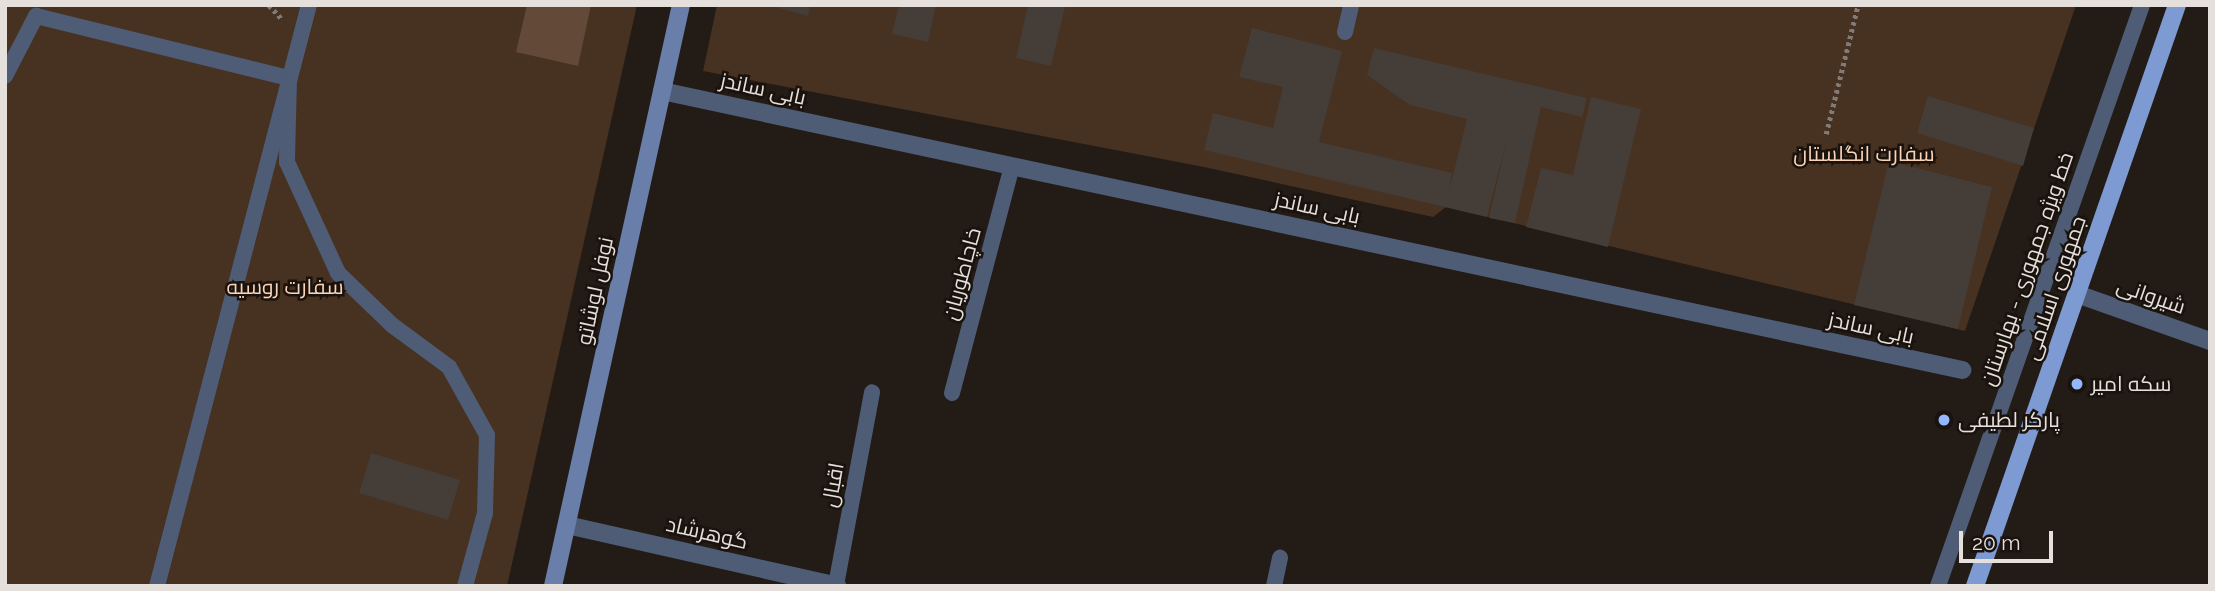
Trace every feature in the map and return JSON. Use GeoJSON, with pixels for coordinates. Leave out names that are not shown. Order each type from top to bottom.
{"type":"FeatureCollection","features":[{"type":"Feature","properties":{"kind":"main road","name":"نوفل لوشاتو"},"geometry":{"type":"LineString","coordinates":[[553,586],[681,5]]}},
{"type":"Feature","properties":{"kind":"main road","name":"جمهوری اسلامی"},"geometry":{"type":"LineString","coordinates":[[1975,586],[2177,5]]}},
{"type":"Feature","properties":{"kind":"street","name":"بابی ساندز"},"geometry":{"type":"LineString","coordinates":[[662,91],[1962,370]]}},
{"type":"Feature","properties":{"kind":"street","name":"شیروانی"},"geometry":{"type":"LineString","coordinates":[[2077,294],[2210,341]]}},
{"type":"Feature","properties":{"kind":"street","name":"گوهرشاد"},"geometry":{"type":"LineString","coordinates":[[567,525],[837,586]]}},
{"type":"Feature","properties":{"kind":"lane"},"geometry":{"type":"LineString","coordinates":[[157,586],[309,5]]}},
{"type":"Feature","properties":{"kind":"lane"},"geometry":{"type":"LineString","coordinates":[[1345,32],[1352,5]]}},
{"type":"Feature","properties":{"kind":"lane","name":"خط ویژه جمهوری - بهارستان"},"geometry":{"type":"LineString","coordinates":[[1938,586],[2142,5]]}},
{"type":"Feature","properties":{"kind":"lane"},"geometry":{"type":"LineString","coordinates":[[5,76],[36,16],[289,78]]}},
{"type":"Feature","properties":{"kind":"lane"},"geometry":{"type":"LineString","coordinates":[[289,78],[287,162],[338,273],[392,325],[449,366],[487,435],[485,513],[465,586]]}},
{"type":"Feature","properties":{"kind":"lane","name":"خاچاطوریان"},"geometry":{"type":"LineString","coordinates":[[952,393],[1012,166]]}},
{"type":"Feature","properties":{"kind":"lane","name":"اقبال"},"geometry":{"type":"LineString","coordinates":[[837,586],[872,392]]}},
{"type":"Feature","properties":{"kind":"lane"},"geometry":{"type":"LineString","coordinates":[[1274,586],[1280,558]]}},
{"type":"Feature","properties":{"kind":"path"},"geometry":{"type":"LineString","coordinates":[[1826,134],[1858,5]]}},
{"type":"Feature","properties":{"kind":"green space","name":"سفارت روسیه"},"geometry":{"type":"Polygon","coordinates":[[[5,5],[637,5],[507,586],[5,586],[5,5]]]}},
{"type":"Feature","properties":{"kind":"green space","name":"سفارت انگلستان"},"geometry":{"type":"Polygon","coordinates":[[[717,5],[2076,5],[1965,331],[1446,207],[1433,217],[1204,167],[703,71],[717,5]]]}},
{"type":"Feature","properties":{"kind":"shaded area"},"geometry":{"type":"Polygon","coordinates":[[[527,5],[591,5],[578,66],[516,52],[527,5]]]}},
{"type":"Feature","properties":{"kind":"building"},"geometry":{"type":"Polygon","coordinates":[[[768,5],[810,5],[808,16],[768,5]]]}},
{"type":"Feature","properties":{"kind":"building"},"geometry":{"type":"Polygon","coordinates":[[[899,5],[936,5],[928,42],[892,34],[899,5]]]}},
{"type":"Feature","properties":{"kind":"building"},"geometry":{"type":"Polygon","coordinates":[[[1028,5],[1065,7],[1051,66],[1016,58],[1028,5]]]}},
{"type":"Feature","properties":{"kind":"building"},"geometry":{"type":"Polygon","coordinates":[[[1252,28],[1342,51],[1319,142],[1452,173],[1449,191],[1467,119],[1410,105],[1367,75],[1374,48],[1587,98],[1582,117],[1541,107],[1515,223],[1489,218],[1507,138],[1487,217],[1204,150],[1213,113],[1273,128],[1283,87],[1239,77],[1252,28]]]}},
{"type":"Feature","properties":{"kind":"building"},"geometry":{"type":"Polygon","coordinates":[[[1928,96],[2034,128],[2023,166],[1917,133],[1928,96]]]}},
{"type":"Feature","properties":{"kind":"building"},"geometry":{"type":"Polygon","coordinates":[[[1591,97],[1641,109],[1608,247],[1526,227],[1541,168],[1573,175],[1591,97]]]}},
{"type":"Feature","properties":{"kind":"building"},"geometry":{"type":"Polygon","coordinates":[[[1889,161],[1992,187],[1958,329],[1854,305],[1889,161]]]}},
{"type":"Feature","properties":{"kind":"building"},"geometry":{"type":"Polygon","coordinates":[[[371,453],[460,480],[448,520],[359,493],[371,453]]]}},
{"type":"Feature","properties":{"kind":"place","name":"سکه امیر"},"geometry":{"type":"Point","coordinates":[2077,384]}},
{"type":"Feature","properties":{"kind":"place","name":"پارکر لطیفی"},"geometry":{"type":"Point","coordinates":[1944,420]}}]}
